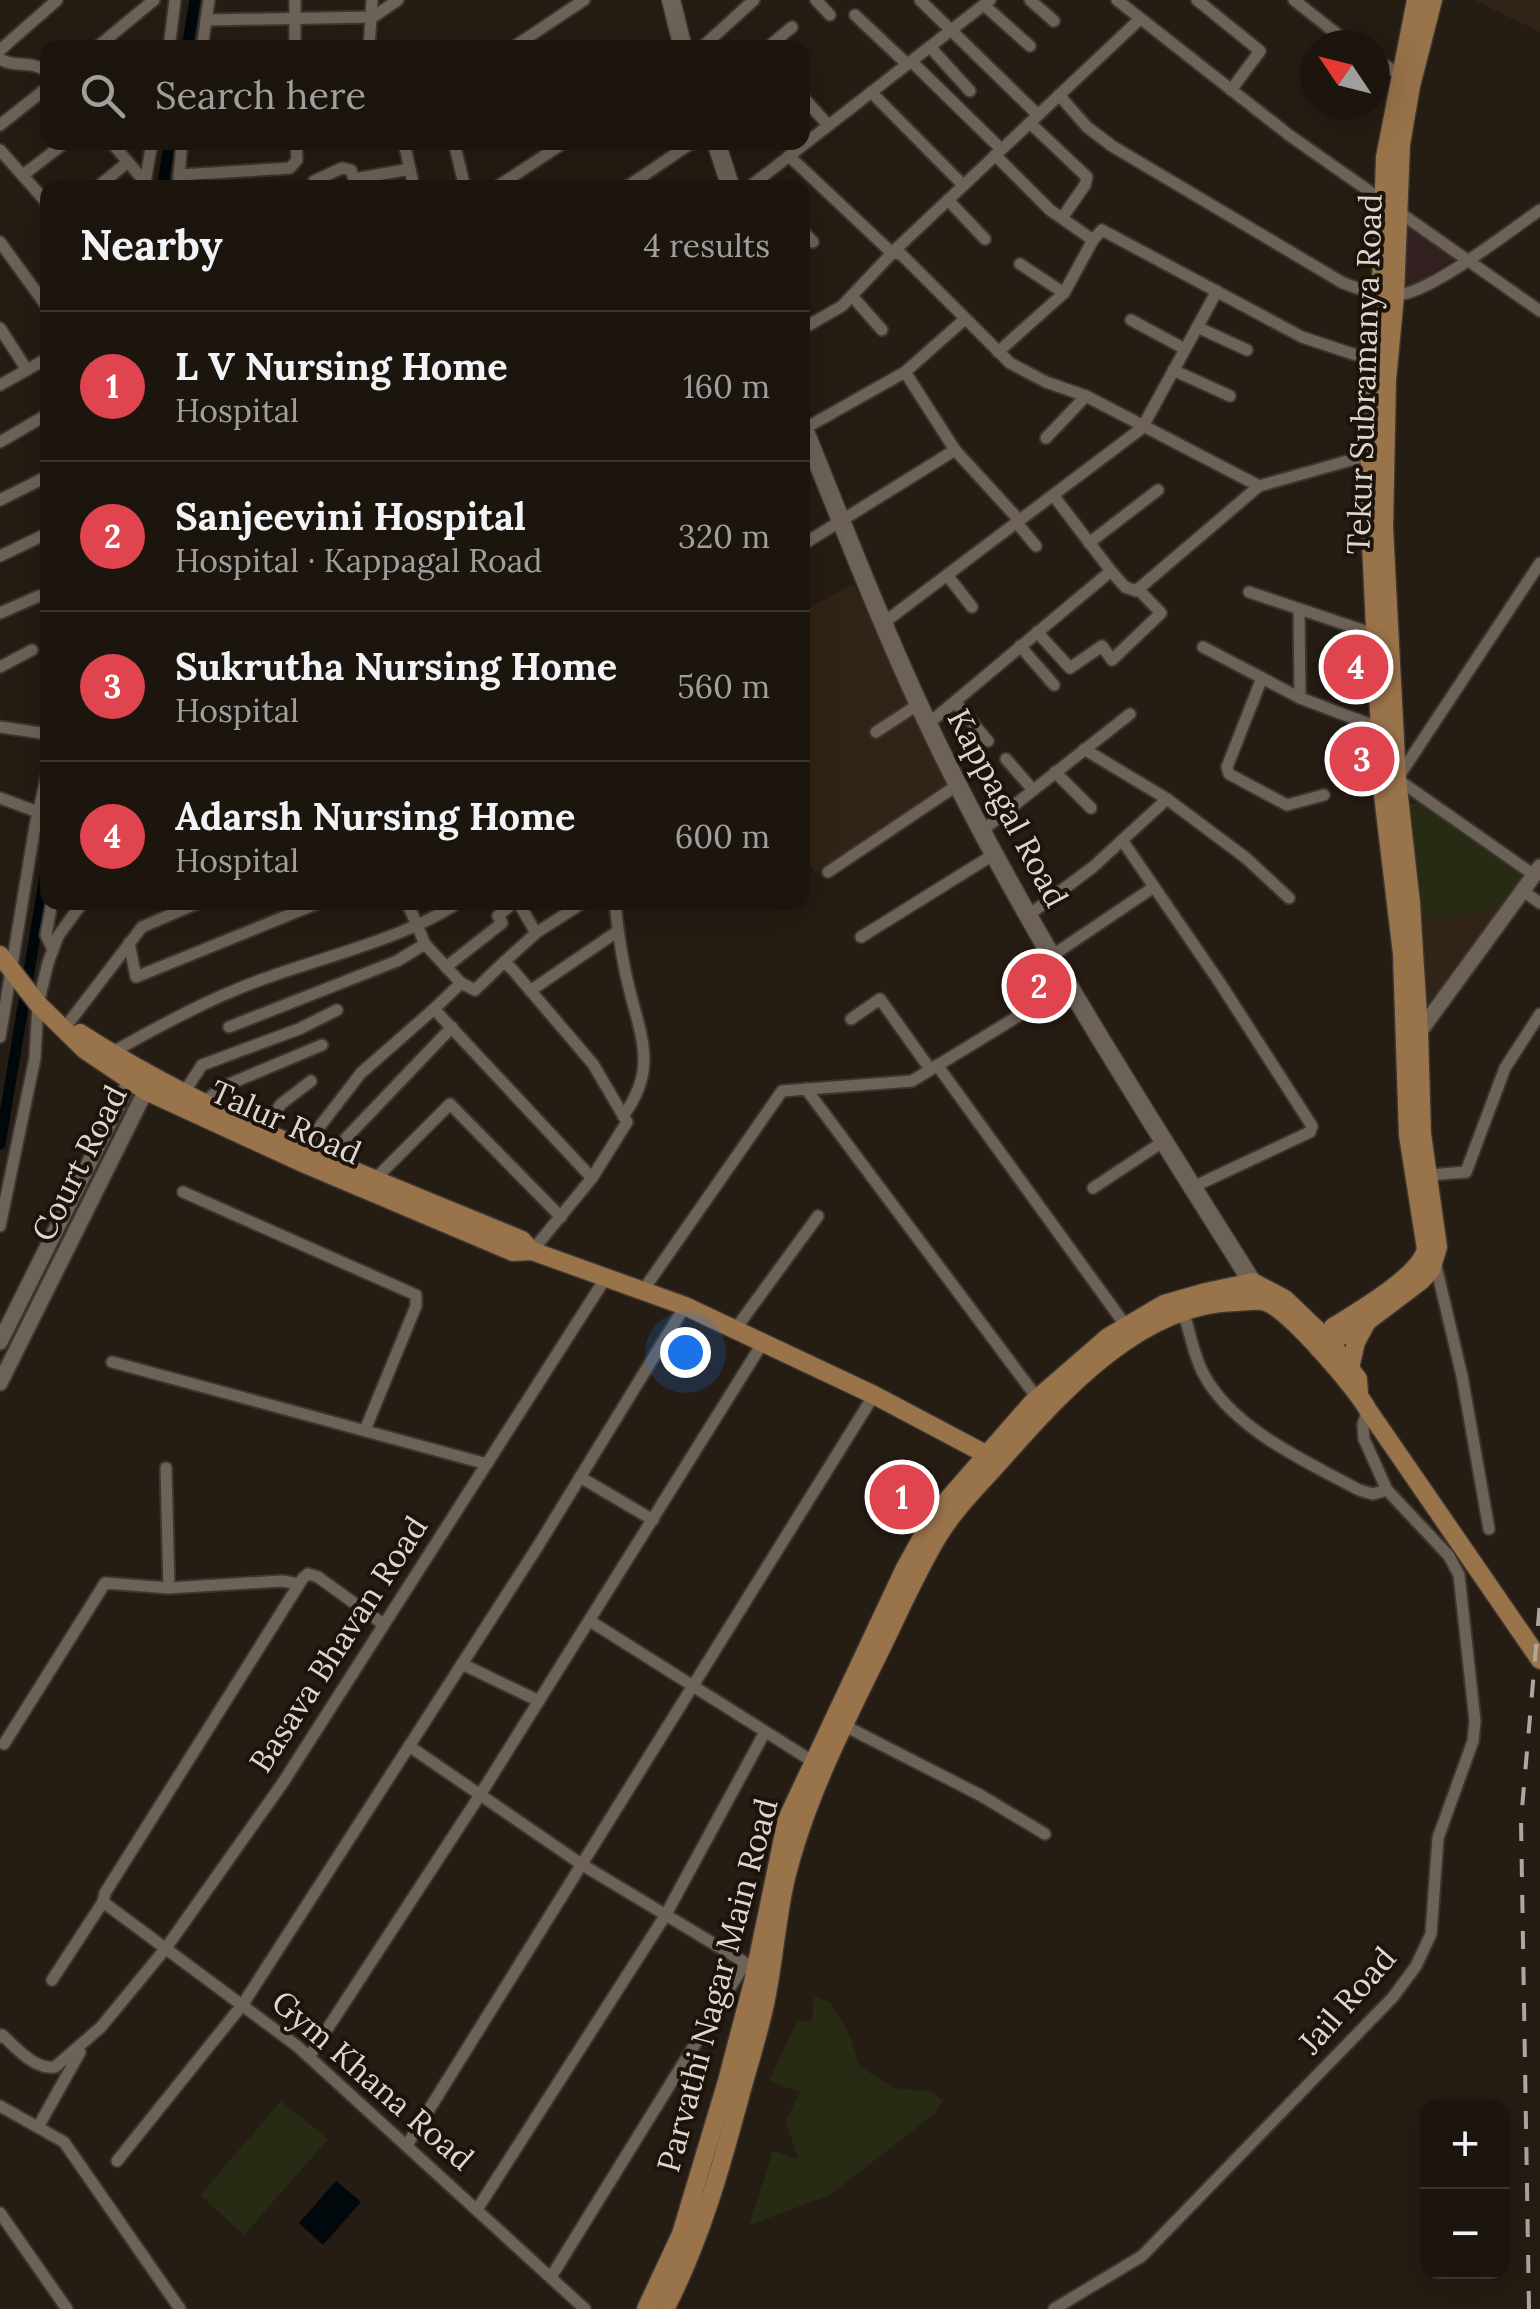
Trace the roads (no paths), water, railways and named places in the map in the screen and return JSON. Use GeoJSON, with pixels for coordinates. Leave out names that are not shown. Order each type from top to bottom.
{"type":"FeatureCollection","features":[{"type":"Feature","properties":{"kind":"main road"},"geometry":{"type":"LineString","coordinates":[[671,0],[681,40]]}},
{"type":"Feature","properties":{"kind":"main road"},"geometry":{"type":"LineString","coordinates":[[1392,205],[1388,136],[1416,0]]}},
{"type":"Feature","properties":{"kind":"main road","name":"Tekur Subramanya Road"},"geometry":{"type":"LineString","coordinates":[[1433,0],[1411,86],[1392,205],[1386,380],[1384,726],[1420,1032],[1422,1134],[1438,1247],[1434,1262]]}},
{"type":"Feature","properties":{"kind":"main road"},"geometry":{"type":"LineString","coordinates":[[719,150],[728,180]]}},
{"type":"Feature","properties":{"kind":"main road"},"geometry":{"type":"LineString","coordinates":[[1384,726],[1374,634],[1369,455],[1374,362],[1388,295]]}},
{"type":"Feature","properties":{"kind":"main road","name":"Kappagal Road"},"geometry":{"type":"LineString","coordinates":[[810,444],[882,624],[959,784],[1069,985],[1265,1302]]}},
{"type":"Feature","properties":{"kind":"main road","name":"Tekur Subramanya Road"},"geometry":{"type":"LineString","coordinates":[[1321,1341],[1405,1277],[1426,1254],[1410,1153],[1390,782]]}},
{"type":"Feature","properties":{"kind":"main road","name":"Talur Road"},"geometry":{"type":"LineString","coordinates":[[3,958],[38,1004],[86,1050],[305,1164],[513,1252],[532,1251],[685,1306],[874,1395],[993,1458]]}},
{"type":"Feature","properties":{"kind":"main road","name":"Talur Road"},"geometry":{"type":"LineString","coordinates":[[38,1004],[111,1053],[141,1079],[185,1091],[303,1148],[522,1240],[532,1251]]}},
{"type":"Feature","properties":{"kind":"main road"},"geometry":{"type":"LineString","coordinates":[[1321,1341],[1369,1320],[1422,1280],[1434,1262]]}},
{"type":"Feature","properties":{"kind":"main road"},"geometry":{"type":"LineString","coordinates":[[1253,1282],[1285,1300],[1350,1368],[1358,1379],[1364,1402]]}},
{"type":"Feature","properties":{"kind":"main road","name":"Parvathi Nagar Main Road"},"geometry":{"type":"LineString","coordinates":[[646,2309],[681,2234],[756,1971],[813,1791],[938,1536],[1038,1398],[1108,1336],[1164,1304],[1253,1282]]}},
{"type":"Feature","properties":{"kind":"main road"},"geometry":{"type":"LineString","coordinates":[[993,1458],[1106,1354],[1155,1324],[1227,1302],[1265,1302],[1321,1341],[1348,1386],[1364,1402],[1540,1660]]}},
{"type":"Feature","properties":{"kind":"main road"},"geometry":{"type":"LineString","coordinates":[[1350,1368],[1356,1342],[1369,1320]]}},
{"type":"Feature","properties":{"kind":"main road","name":"Parvathi Nagar Main Road"},"geometry":{"type":"LineString","coordinates":[[665,2309],[710,2200],[787,1819],[922,1538],[949,1498],[993,1458]]}},
{"type":"Feature","properties":{"kind":"street"},"geometry":{"type":"LineString","coordinates":[[0,50],[56,0]]}},
{"type":"Feature","properties":{"kind":"street"},"geometry":{"type":"LineString","coordinates":[[106,40],[154,0]]}},
{"type":"Feature","properties":{"kind":"street"},"geometry":{"type":"LineString","coordinates":[[171,40],[175,0]]}},
{"type":"Feature","properties":{"kind":"street"},"geometry":{"type":"LineString","coordinates":[[203,40],[209,0]]}},
{"type":"Feature","properties":{"kind":"street"},"geometry":{"type":"LineString","coordinates":[[295,0],[295,40]]}},
{"type":"Feature","properties":{"kind":"street"},"geometry":{"type":"LineString","coordinates":[[370,40],[372,0]]}},
{"type":"Feature","properties":{"kind":"street"},"geometry":{"type":"LineString","coordinates":[[206,20],[373,16],[398,0]]}},
{"type":"Feature","properties":{"kind":"street"},"geometry":{"type":"LineString","coordinates":[[524,40],[584,0]]}},
{"type":"Feature","properties":{"kind":"street"},"geometry":{"type":"LineString","coordinates":[[710,40],[754,0]]}},
{"type":"Feature","properties":{"kind":"street"},"geometry":{"type":"LineString","coordinates":[[816,0],[830,15]]}},
{"type":"Feature","properties":{"kind":"street"},"geometry":{"type":"LineString","coordinates":[[920,0],[1087,177],[1086,185],[1062,218]]}},
{"type":"Feature","properties":{"kind":"street"},"geometry":{"type":"LineString","coordinates":[[1030,0],[1054,20]]}},
{"type":"Feature","properties":{"kind":"street"},"geometry":{"type":"LineString","coordinates":[[1117,0],[1231,90],[1540,311]]}},
{"type":"Feature","properties":{"kind":"street"},"geometry":{"type":"LineString","coordinates":[[1197,0],[1260,50],[1231,90]]}},
{"type":"Feature","properties":{"kind":"street"},"geometry":{"type":"LineString","coordinates":[[1294,0],[1333,30]]}},
{"type":"Feature","properties":{"kind":"street"},"geometry":{"type":"LineString","coordinates":[[810,139],[987,2],[1030,46]]}},
{"type":"Feature","properties":{"kind":"street"},"geometry":{"type":"LineString","coordinates":[[855,15],[909,63],[1062,218],[1093,240]]}},
{"type":"Feature","properties":{"kind":"street"},"geometry":{"type":"LineString","coordinates":[[810,324],[842,306],[1140,19]]}},
{"type":"Feature","properties":{"kind":"street"},"geometry":{"type":"LineString","coordinates":[[777,40],[792,27]]}},
{"type":"Feature","properties":{"kind":"street"},"geometry":{"type":"LineString","coordinates":[[930,47],[970,91]]}},
{"type":"Feature","properties":{"kind":"street"},"geometry":{"type":"LineString","coordinates":[[0,59],[8,64],[33,63],[40,67]]}},
{"type":"Feature","properties":{"kind":"street"},"geometry":{"type":"LineString","coordinates":[[1390,68],[1400,74]]}},
{"type":"Feature","properties":{"kind":"street"},"geometry":{"type":"LineString","coordinates":[[872,92],[963,186]]}},
{"type":"Feature","properties":{"kind":"street"},"geometry":{"type":"LineString","coordinates":[[0,125],[40,93]]}},
{"type":"Feature","properties":{"kind":"street"},"geometry":{"type":"LineString","coordinates":[[1059,94],[1087,127],[1112,146],[1343,283],[1388,295],[1422,288],[1540,210]]}},
{"type":"Feature","properties":{"kind":"street"},"geometry":{"type":"LineString","coordinates":[[810,105],[828,125]]}},
{"type":"Feature","properties":{"kind":"street"},"geometry":{"type":"LineString","coordinates":[[0,150],[40,195]]}},
{"type":"Feature","properties":{"kind":"street"},"geometry":{"type":"LineString","coordinates":[[23,176],[56,150]]}},
{"type":"Feature","properties":{"kind":"street"},"geometry":{"type":"LineString","coordinates":[[118,150],[141,180]]}},
{"type":"Feature","properties":{"kind":"street"},"geometry":{"type":"LineString","coordinates":[[145,180],[151,150]]}},
{"type":"Feature","properties":{"kind":"street"},"geometry":{"type":"LineString","coordinates":[[178,180],[181,150]]}},
{"type":"Feature","properties":{"kind":"street"},"geometry":{"type":"LineString","coordinates":[[186,180],[294,166],[296,150]]}},
{"type":"Feature","properties":{"kind":"street"},"geometry":{"type":"LineString","coordinates":[[406,150],[412,180]]}},
{"type":"Feature","properties":{"kind":"street"},"geometry":{"type":"LineString","coordinates":[[456,150],[463,180]]}},
{"type":"Feature","properties":{"kind":"street"},"geometry":{"type":"LineString","coordinates":[[507,180],[553,150]]}},
{"type":"Feature","properties":{"kind":"street"},"geometry":{"type":"LineString","coordinates":[[637,180],[682,150]]}},
{"type":"Feature","properties":{"kind":"street"},"geometry":{"type":"LineString","coordinates":[[763,180],[797,150]]}},
{"type":"Feature","properties":{"kind":"street"},"geometry":{"type":"LineString","coordinates":[[789,156],[892,254],[901,254],[1010,363],[1046,382],[1086,396],[1259,486]]}},
{"type":"Feature","properties":{"kind":"street"},"geometry":{"type":"LineString","coordinates":[[106,180],[128,162]]}},
{"type":"Feature","properties":{"kind":"street"},"geometry":{"type":"LineString","coordinates":[[316,180],[342,168],[351,170],[355,180]]}},
{"type":"Feature","properties":{"kind":"street"},"geometry":{"type":"LineString","coordinates":[[368,180],[410,170]]}},
{"type":"Feature","properties":{"kind":"street"},"geometry":{"type":"LineString","coordinates":[[242,173],[242,180]]}},
{"type":"Feature","properties":{"kind":"street"},"geometry":{"type":"LineString","coordinates":[[948,200],[985,238]]}},
{"type":"Feature","properties":{"kind":"street"},"geometry":{"type":"LineString","coordinates":[[998,352],[1064,294],[1102,230],[1302,337],[1374,362]]}},
{"type":"Feature","properties":{"kind":"street"},"geometry":{"type":"LineString","coordinates":[[810,239],[813,242]]}},
{"type":"Feature","properties":{"kind":"street"},"geometry":{"type":"LineString","coordinates":[[0,242],[40,290]]}},
{"type":"Feature","properties":{"kind":"street"},"geometry":{"type":"LineString","coordinates":[[1020,264],[1064,294]]}},
{"type":"Feature","properties":{"kind":"street"},"geometry":{"type":"LineString","coordinates":[[882,624],[1142,428],[1216,290]]}},
{"type":"Feature","properties":{"kind":"street"},"geometry":{"type":"LineString","coordinates":[[852,296],[882,330]]}},
{"type":"Feature","properties":{"kind":"street"},"geometry":{"type":"LineString","coordinates":[[810,424],[906,372],[964,319]]}},
{"type":"Feature","properties":{"kind":"street"},"geometry":{"type":"LineString","coordinates":[[1131,320],[1185,348]]}},
{"type":"Feature","properties":{"kind":"street"},"geometry":{"type":"LineString","coordinates":[[1197,327],[1247,350]]}},
{"type":"Feature","properties":{"kind":"street"},"geometry":{"type":"LineString","coordinates":[[0,328],[27,370]]}},
{"type":"Feature","properties":{"kind":"street"},"geometry":{"type":"LineString","coordinates":[[0,385],[40,363]]}},
{"type":"Feature","properties":{"kind":"street"},"geometry":{"type":"LineString","coordinates":[[1173,370],[1230,396]]}},
{"type":"Feature","properties":{"kind":"street"},"geometry":{"type":"LineString","coordinates":[[906,372],[955,450],[1036,546]]}},
{"type":"Feature","properties":{"kind":"street"},"geometry":{"type":"LineString","coordinates":[[1046,438],[1086,396]]}},
{"type":"Feature","properties":{"kind":"street"},"geometry":{"type":"LineString","coordinates":[[0,442],[40,419]]}},
{"type":"Feature","properties":{"kind":"street"},"geometry":{"type":"LineString","coordinates":[[810,541],[955,450]]}},
{"type":"Feature","properties":{"kind":"street"},"geometry":{"type":"LineString","coordinates":[[1138,588],[1259,486],[1369,455]]}},
{"type":"Feature","properties":{"kind":"street"},"geometry":{"type":"LineString","coordinates":[[0,500],[40,480]]}},
{"type":"Feature","properties":{"kind":"street"},"geometry":{"type":"LineString","coordinates":[[1089,543],[1158,490]]}},
{"type":"Feature","properties":{"kind":"street"},"geometry":{"type":"LineString","coordinates":[[1038,632],[1070,668],[1102,646],[1112,660],[1161,612],[1138,588],[1125,587],[1053,495]]}},
{"type":"Feature","properties":{"kind":"street"},"geometry":{"type":"LineString","coordinates":[[0,556],[40,537]]}},
{"type":"Feature","properties":{"kind":"street"},"geometry":{"type":"LineString","coordinates":[[1406,1050],[1537,871],[1390,782],[1540,563]]}},
{"type":"Feature","properties":{"kind":"street"},"geometry":{"type":"LineString","coordinates":[[928,724],[1111,571]]}},
{"type":"Feature","properties":{"kind":"street"},"geometry":{"type":"LineString","coordinates":[[947,575],[972,607]]}},
{"type":"Feature","properties":{"kind":"street"},"geometry":{"type":"LineString","coordinates":[[1249,592],[1374,634]]}},
{"type":"Feature","properties":{"kind":"street"},"geometry":{"type":"LineString","coordinates":[[0,614],[39,596]]}},
{"type":"Feature","properties":{"kind":"street"},"geometry":{"type":"LineString","coordinates":[[1299,611],[1300,698]]}},
{"type":"Feature","properties":{"kind":"street"},"geometry":{"type":"LineString","coordinates":[[1020,646],[1054,685]]}},
{"type":"Feature","properties":{"kind":"street"},"geometry":{"type":"LineString","coordinates":[[1203,647],[1300,698],[1384,726]]}},
{"type":"Feature","properties":{"kind":"street"},"geometry":{"type":"LineString","coordinates":[[0,667],[32,650]]}},
{"type":"Feature","properties":{"kind":"street"},"geometry":{"type":"LineString","coordinates":[[1262,678],[1227,768],[1230,774],[1287,805],[1324,795]]}},
{"type":"Feature","properties":{"kind":"street"},"geometry":{"type":"LineString","coordinates":[[955,702],[988,741]]}},
{"type":"Feature","properties":{"kind":"street"},"geometry":{"type":"LineString","coordinates":[[876,732],[919,704]]}},
{"type":"Feature","properties":{"kind":"street"},"geometry":{"type":"LineString","coordinates":[[984,829],[1130,714]]}},
{"type":"Feature","properties":{"kind":"street"},"geometry":{"type":"LineString","coordinates":[[0,726],[40,733]]}},
{"type":"Feature","properties":{"kind":"street"},"geometry":{"type":"LineString","coordinates":[[1084,750],[1167,799],[1246,858],[1289,898]]}},
{"type":"Feature","properties":{"kind":"street"},"geometry":{"type":"LineString","coordinates":[[1006,760],[1032,790]]}},
{"type":"Feature","properties":{"kind":"street"},"geometry":{"type":"LineString","coordinates":[[1056,772],[1091,808]]}},
{"type":"Feature","properties":{"kind":"street"},"geometry":{"type":"LineString","coordinates":[[828,872],[959,784]]}},
{"type":"Feature","properties":{"kind":"street"},"geometry":{"type":"LineString","coordinates":[[0,798],[38,812]]}},
{"type":"Feature","properties":{"kind":"street"},"geometry":{"type":"LineString","coordinates":[[1030,914],[1094,867],[1167,799]]}},
{"type":"Feature","properties":{"kind":"street"},"geometry":{"type":"LineString","coordinates":[[0,1037],[3,958],[40,804]]}},
{"type":"Feature","properties":{"kind":"street"},"geometry":{"type":"LineString","coordinates":[[1122,840],[1312,1126],[1310,1132],[1193,1188]]}},
{"type":"Feature","properties":{"kind":"street"},"geometry":{"type":"LineString","coordinates":[[861,937],[996,853]]}},
{"type":"Feature","properties":{"kind":"street"},"geometry":{"type":"LineString","coordinates":[[1053,955],[1154,886]]}},
{"type":"Feature","properties":{"kind":"street"},"geometry":{"type":"LineString","coordinates":[[1524,892],[1540,903]]}},
{"type":"Feature","properties":{"kind":"street"},"geometry":{"type":"LineString","coordinates":[[51,910],[46,935],[53,950]]}},
{"type":"Feature","properties":{"kind":"street"},"geometry":{"type":"LineString","coordinates":[[0,1226],[35,1058],[38,1004],[58,936],[77,910]]}},
{"type":"Feature","properties":{"kind":"street"},"geometry":{"type":"LineString","coordinates":[[67,1025],[142,927],[181,910]]}},
{"type":"Feature","properties":{"kind":"street"},"geometry":{"type":"LineString","coordinates":[[129,943],[136,977],[301,910]]}},
{"type":"Feature","properties":{"kind":"street"},"geometry":{"type":"LineString","coordinates":[[410,910],[425,944],[461,983],[475,990],[536,934],[572,910]]}},
{"type":"Feature","properties":{"kind":"street"},"geometry":{"type":"LineString","coordinates":[[111,1053],[171,1019],[267,977],[416,924],[443,910]]}},
{"type":"Feature","properties":{"kind":"street"},"geometry":{"type":"LineString","coordinates":[[446,966],[502,922],[498,916],[506,910]]}},
{"type":"Feature","properties":{"kind":"street"},"geometry":{"type":"LineString","coordinates":[[521,910],[536,934]]}},
{"type":"Feature","properties":{"kind":"street"},"geometry":{"type":"LineString","coordinates":[[616,910],[646,1054],[640,1093],[623,1116]]}},
{"type":"Feature","properties":{"kind":"street"},"geometry":{"type":"LineString","coordinates":[[530,991],[618,931]]}},
{"type":"Feature","properties":{"kind":"street"},"geometry":{"type":"LineString","coordinates":[[230,1027],[397,961],[425,944]]}},
{"type":"Feature","properties":{"kind":"street"},"geometry":{"type":"LineString","coordinates":[[504,962],[594,1064],[627,1122],[592,1178],[532,1251]]}},
{"type":"Feature","properties":{"kind":"street"},"geometry":{"type":"LineString","coordinates":[[303,1148],[361,1072],[461,983]]}},
{"type":"Feature","properties":{"kind":"street"},"geometry":{"type":"LineString","coordinates":[[644,1289],[782,1091],[912,1081],[1069,985]]}},
{"type":"Feature","properties":{"kind":"street"},"geometry":{"type":"LineString","coordinates":[[851,1019],[880,1000],[1126,1326]]}},
{"type":"Feature","properties":{"kind":"street"},"geometry":{"type":"LineString","coordinates":[[434,1009],[592,1178]]}},
{"type":"Feature","properties":{"kind":"street"},"geometry":{"type":"LineString","coordinates":[[185,1091],[202,1065],[300,1029],[337,1010]]}},
{"type":"Feature","properties":{"kind":"street"},"geometry":{"type":"LineString","coordinates":[[1429,1175],[1466,1172],[1505,1068],[1540,1014]]}},
{"type":"Feature","properties":{"kind":"street"},"geometry":{"type":"LineString","coordinates":[[327,1158],[452,1027]]}},
{"type":"Feature","properties":{"kind":"street"},"geometry":{"type":"LineString","coordinates":[[206,1101],[222,1087],[322,1046]]}},
{"type":"Feature","properties":{"kind":"street","name":"Court Road"},"geometry":{"type":"LineString","coordinates":[[0,1342],[141,1079]]}},
{"type":"Feature","properties":{"kind":"street","name":"Court Road"},"geometry":{"type":"LineString","coordinates":[[0,1383],[141,1079]]}},
{"type":"Feature","properties":{"kind":"street"},"geometry":{"type":"LineString","coordinates":[[264,1129],[281,1104],[310,1081]]}},
{"type":"Feature","properties":{"kind":"street"},"geometry":{"type":"LineString","coordinates":[[806,1089],[1038,1398]]}},
{"type":"Feature","properties":{"kind":"street"},"geometry":{"type":"LineString","coordinates":[[375,1179],[450,1104],[561,1216]]}},
{"type":"Feature","properties":{"kind":"street"},"geometry":{"type":"LineString","coordinates":[[1094,1188],[1164,1141]]}},
{"type":"Feature","properties":{"kind":"street"},"geometry":{"type":"LineString","coordinates":[[183,1192],[416,1295],[416,1306],[365,1430]]}},
{"type":"Feature","properties":{"kind":"street"},"geometry":{"type":"LineString","coordinates":[[734,1331],[818,1216]]}},
{"type":"Feature","properties":{"kind":"street"},"geometry":{"type":"LineString","coordinates":[[1434,1262],[1462,1376],[1489,1528]]}},
{"type":"Feature","properties":{"kind":"street","name":"Basava Bhavan Road"},"geometry":{"type":"LineString","coordinates":[[84,2044],[166,1948],[282,1784],[604,1279]]}},
{"type":"Feature","properties":{"kind":"street"},"geometry":{"type":"LineString","coordinates":[[117,2161],[243,2004],[580,1478],[685,1306]]}},
{"type":"Feature","properties":{"kind":"street"},"geometry":{"type":"LineString","coordinates":[[1184,1314],[1202,1371],[1224,1402],[1246,1422],[1359,1490],[1373,1494],[1388,1490]]}},
{"type":"Feature","properties":{"kind":"street"},"geometry":{"type":"LineString","coordinates":[[309,2057],[540,1701],[762,1344]]}},
{"type":"Feature","properties":{"kind":"street"},"geometry":{"type":"LineString","coordinates":[[112,1362],[486,1464]]}},
{"type":"Feature","properties":{"kind":"street"},"geometry":{"type":"LineString","coordinates":[[407,2145],[874,1395]]}},
{"type":"Feature","properties":{"kind":"street","name":"Jail Road"},"geometry":{"type":"LineString","coordinates":[[1054,2309],[1142,2256],[1393,1997],[1416,1966],[1431,1934],[1438,1838],[1473,1741],[1473,1698],[1459,1575],[1455,1564],[1388,1490],[1364,1439],[1364,1402]]}},
{"type":"Feature","properties":{"kind":"street"},"geometry":{"type":"LineString","coordinates":[[166,1468],[168,1588]]}},
{"type":"Feature","properties":{"kind":"street"},"geometry":{"type":"LineString","coordinates":[[580,1478],[653,1520]]}},
{"type":"Feature","properties":{"kind":"street"},"geometry":{"type":"LineString","coordinates":[[52,1980],[108,1905],[102,1898],[308,1574],[383,1624]]}},
{"type":"Feature","properties":{"kind":"street"},"geometry":{"type":"LineString","coordinates":[[4,1744],[106,1583],[168,1588],[282,1581],[299,1584]]}},
{"type":"Feature","properties":{"kind":"street"},"geometry":{"type":"LineString","coordinates":[[590,1621],[812,1761]]}},
{"type":"Feature","properties":{"kind":"street"},"geometry":{"type":"LineString","coordinates":[[462,1664],[540,1701]]}},
{"type":"Feature","properties":{"kind":"street"},"geometry":{"type":"LineString","coordinates":[[843,1725],[980,1795],[1046,1834]]}},
{"type":"Feature","properties":{"kind":"street"},"geometry":{"type":"LineString","coordinates":[[478,2208],[665,1916],[765,1732]]}},
{"type":"Feature","properties":{"kind":"street"},"geometry":{"type":"LineString","coordinates":[[409,1746],[581,1864],[756,1971],[551,2277]]}},
{"type":"Feature","properties":{"kind":"street","name":"Gym Khana Road"},"geometry":{"type":"LineString","coordinates":[[108,1905],[309,2057],[586,2309]]}},
{"type":"Feature","properties":{"kind":"street"},"geometry":{"type":"LineString","coordinates":[[1,2035],[46,2068],[65,2061],[84,2044]]}},
{"type":"Feature","properties":{"kind":"street"},"geometry":{"type":"LineString","coordinates":[[38,2127],[84,2044]]}},
{"type":"Feature","properties":{"kind":"street"},"geometry":{"type":"LineString","coordinates":[[0,2106],[64,2142],[180,2309]]}},
{"type":"Feature","properties":{"kind":"street"},"geometry":{"type":"LineString","coordinates":[[0,2213],[68,2309]]}},
{"type":"Feature","properties":{"kind":"waterway"},"geometry":{"type":"LineString","coordinates":[[188,40],[195,0]]}},
{"type":"Feature","properties":{"kind":"waterway"},"geometry":{"type":"LineString","coordinates":[[163,180],[169,150]]}},
{"type":"Feature","properties":{"kind":"waterway"},"geometry":{"type":"LineString","coordinates":[[0,1144],[40,906]]}},
{"type":"Feature","properties":{"kind":"railway"},"geometry":{"type":"LineString","coordinates":[[1529,2309],[1521,1820],[1540,1602]]}},
{"type":"Feature","properties":{"kind":"place","name":"Adarsh Nursing Home"},"geometry":{"type":"Point","coordinates":[1356,667]}},
{"type":"Feature","properties":{"kind":"place","name":"Sukrutha Nursing Home"},"geometry":{"type":"Point","coordinates":[1362,759]}},
{"type":"Feature","properties":{"kind":"place","name":"Sanjeevini Hospital"},"geometry":{"type":"Point","coordinates":[1039,986]}},
{"type":"Feature","properties":{"kind":"place","name":"L V Nursing Home"},"geometry":{"type":"Point","coordinates":[902,1497]}}]}
